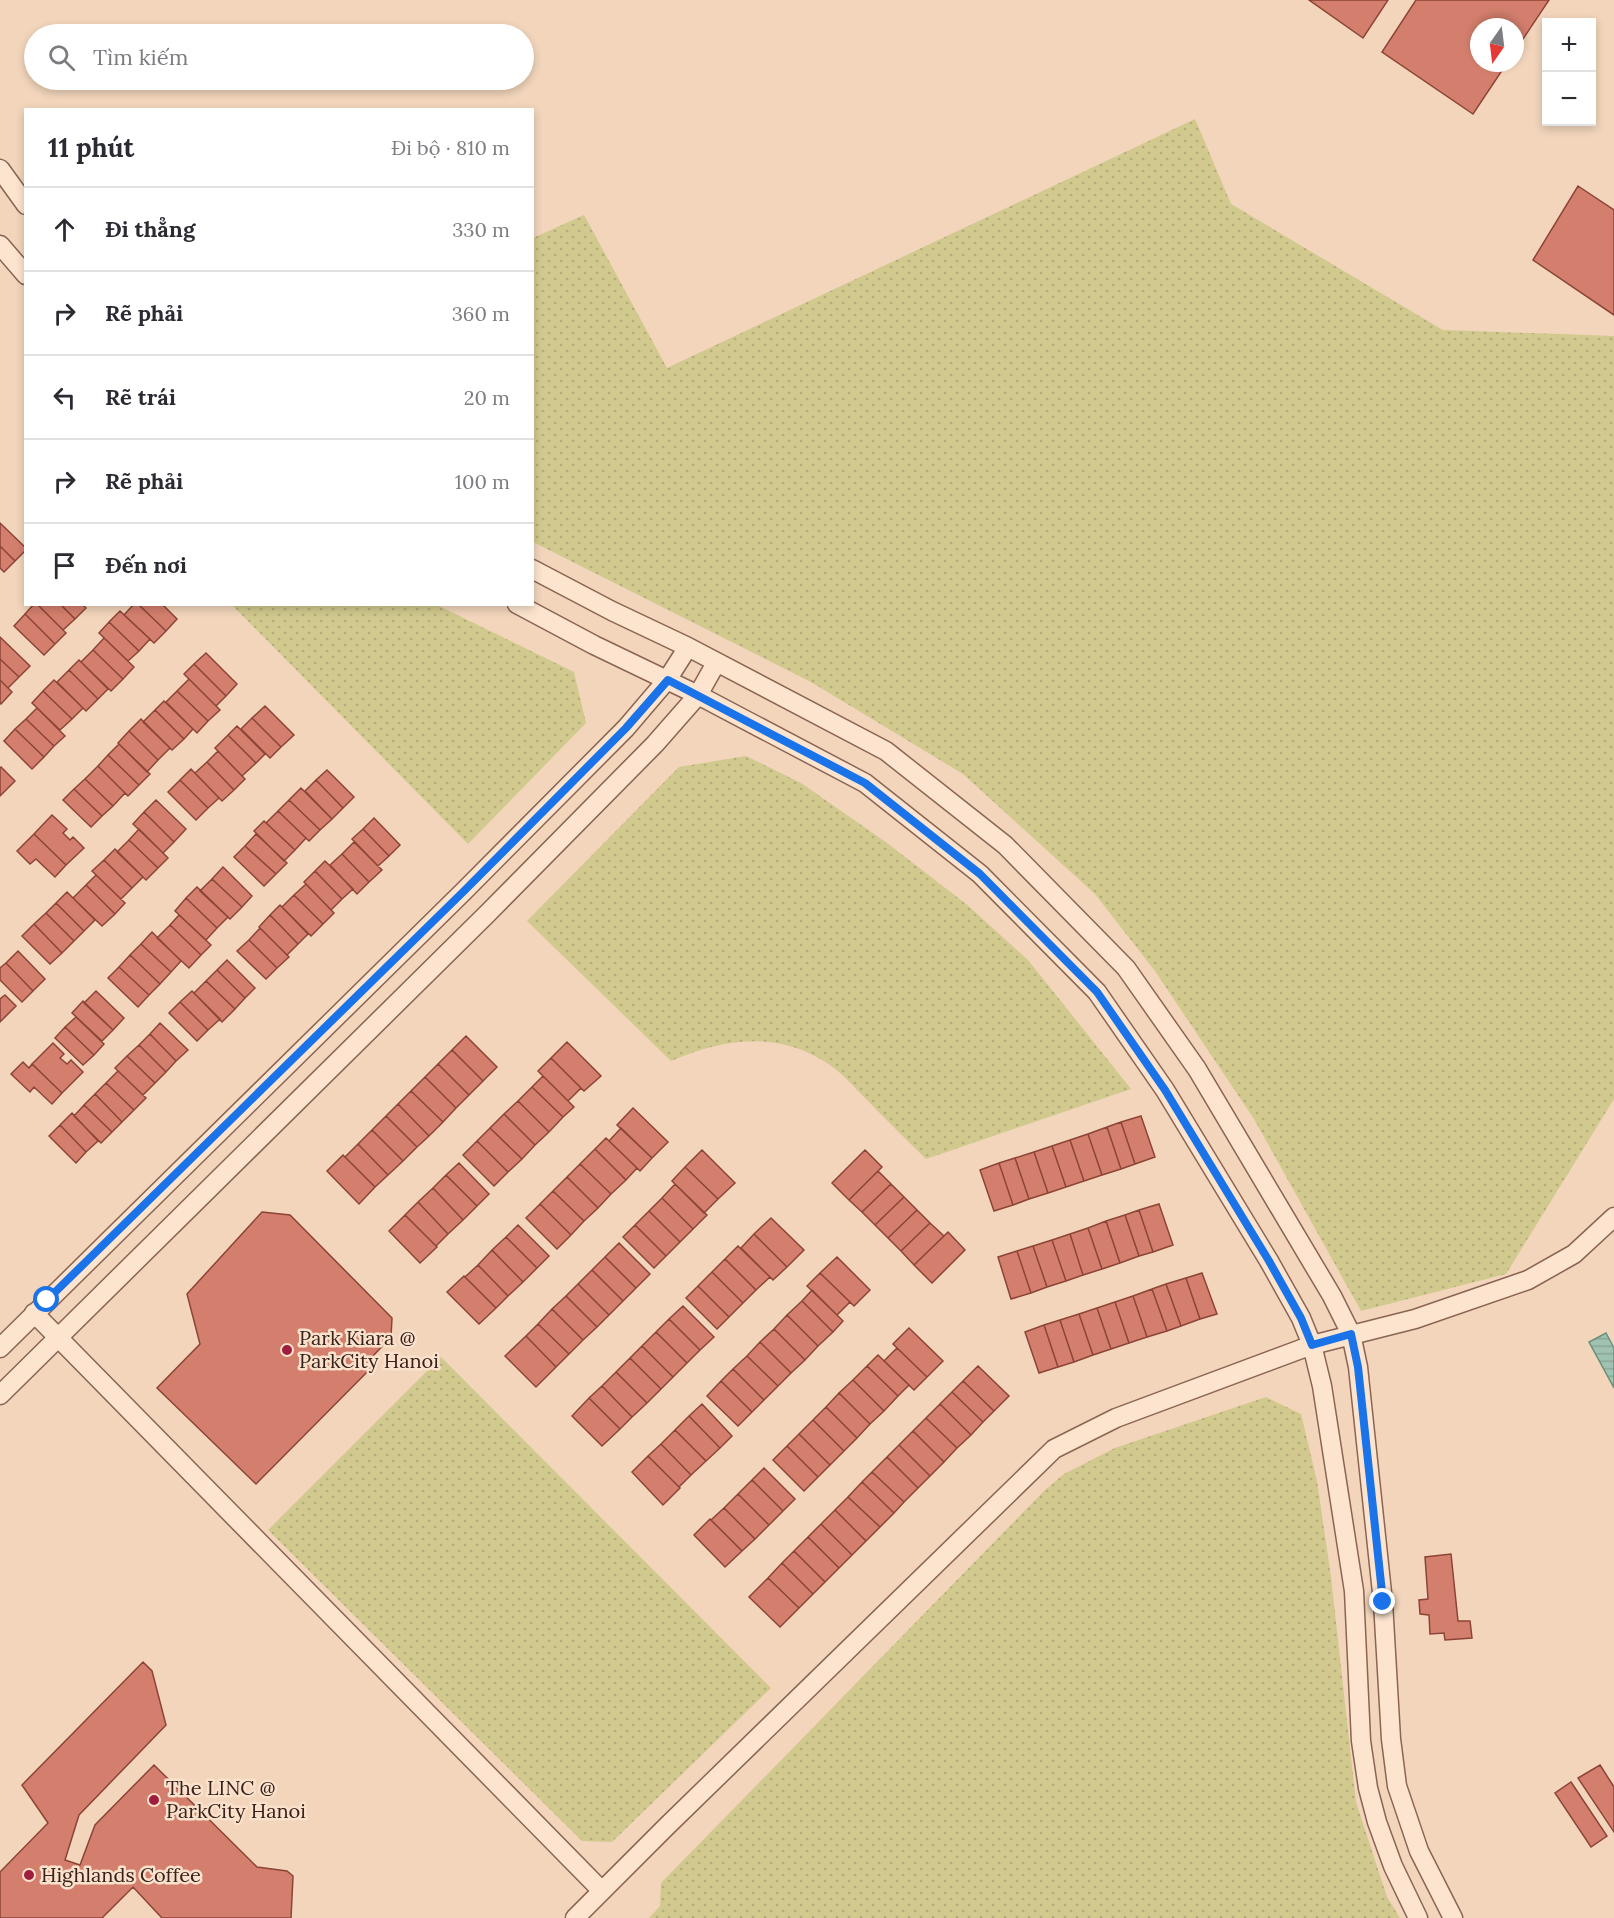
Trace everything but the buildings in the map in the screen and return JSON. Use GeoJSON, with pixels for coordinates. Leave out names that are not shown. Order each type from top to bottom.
{"type":"FeatureCollection","features":[{"type":"Feature","properties":{"kind":"street"},"geometry":{"type":"LineString","coordinates":[[0,169],[24,202]]}},
{"type":"Feature","properties":{"kind":"street"},"geometry":{"type":"LineString","coordinates":[[0,245],[24,273]]}},
{"type":"Feature","properties":{"kind":"street"},"geometry":{"type":"LineString","coordinates":[[534,571],[688,647],[885,751],[1005,845],[1126,968],[1197,1069],[1303,1243],[1351,1334],[1358,1367],[1383,1602],[1391,1739],[1397,1786],[1419,1851],[1453,1918]]}},
{"type":"Feature","properties":{"kind":"street"},"geometry":{"type":"LineString","coordinates":[[521,606],[594,645],[698,695],[865,783],[980,874],[1097,992],[1165,1090],[1269,1261],[1301,1318],[1312,1345],[1322,1386],[1354,1591],[1361,1741],[1368,1788],[1377,1822],[1393,1866],[1418,1918]]}},
{"type":"Feature","properties":{"kind":"street"},"geometry":{"type":"LineString","coordinates":[[0,1348],[464,891],[626,728],[668,680],[688,647]]}},
{"type":"Feature","properties":{"kind":"street"},"geometry":{"type":"LineString","coordinates":[[0,1395],[655,744],[698,695],[716,663]]}},
{"type":"Feature","properties":{"kind":"street"},"geometry":{"type":"LineString","coordinates":[[575,1918],[675,1817],[1054,1449],[1116,1418],[1312,1345],[1415,1319],[1528,1280],[1574,1254],[1614,1217]]}},
{"type":"Feature","properties":{"kind":"street"},"geometry":{"type":"LineString","coordinates":[[34,1313],[602,1891]]}},
{"type":"Feature","properties":{"kind":"shaded area"},"geometry":{"type":"Polygon","coordinates":[[[1195,119],[1231,204],[1443,330],[1614,336],[1614,1099],[1506,1274],[1361,1311],[1254,1119],[1155,971],[1095,894],[963,774],[811,682],[534,543],[534,238],[584,215],[667,368],[1195,119]]]}},
{"type":"Feature","properties":{"kind":"shaded area"},"geometry":{"type":"Polygon","coordinates":[[[233,606],[439,606],[574,672],[586,723],[468,844],[233,606]]]}},
{"type":"Feature","properties":{"kind":"shaded area"},"geometry":{"type":"Polygon","coordinates":[[[746,756],[801,783],[887,843],[966,904],[1028,960],[1131,1089],[926,1159],[840,1073],[811,1054],[791,1046],[751,1041],[731,1043],[691,1053],[671,1061],[527,921],[679,767],[746,756]]]}},
{"type":"Feature","properties":{"kind":"shaded area"},"geometry":{"type":"Polygon","coordinates":[[[1606,1333],[1614,1348],[1614,1388],[1589,1342],[1606,1333]]]}},
{"type":"Feature","properties":{"kind":"shaded area"},"geometry":{"type":"Polygon","coordinates":[[[441,1357],[771,1688],[612,1842],[582,1841],[268,1530],[441,1357]]]}},
{"type":"Feature","properties":{"kind":"shaded area"},"geometry":{"type":"Polygon","coordinates":[[[1266,1397],[1301,1414],[1317,1481],[1331,1577],[1356,1802],[1387,1897],[1400,1918],[649,1918],[660,1906],[661,1883],[1044,1491],[1064,1474],[1115,1448],[1266,1397]]]}},
{"type":"Feature","properties":{"kind":"place","name":"Park Kiara @ ParkCity Hanoi"},"geometry":{"type":"Point","coordinates":[287,1350]}},
{"type":"Feature","properties":{"kind":"place","name":"The LINC @ ParkCity Hanoi"},"geometry":{"type":"Point","coordinates":[154,1800]}},
{"type":"Feature","properties":{"kind":"place","name":"Highlands Coffee"},"geometry":{"type":"Point","coordinates":[29,1875]}},
{"type":"Feature","properties":{"kind":"route"},"geometry":{"type":"LineString","coordinates":[[47,1300],[464,891],[626,728],[668,680],[865,783],[980,874],[1097,992],[1165,1090],[1269,1261],[1301,1318],[1312,1345],[1351,1334],[1358,1367],[1383,1602]]}}]}
